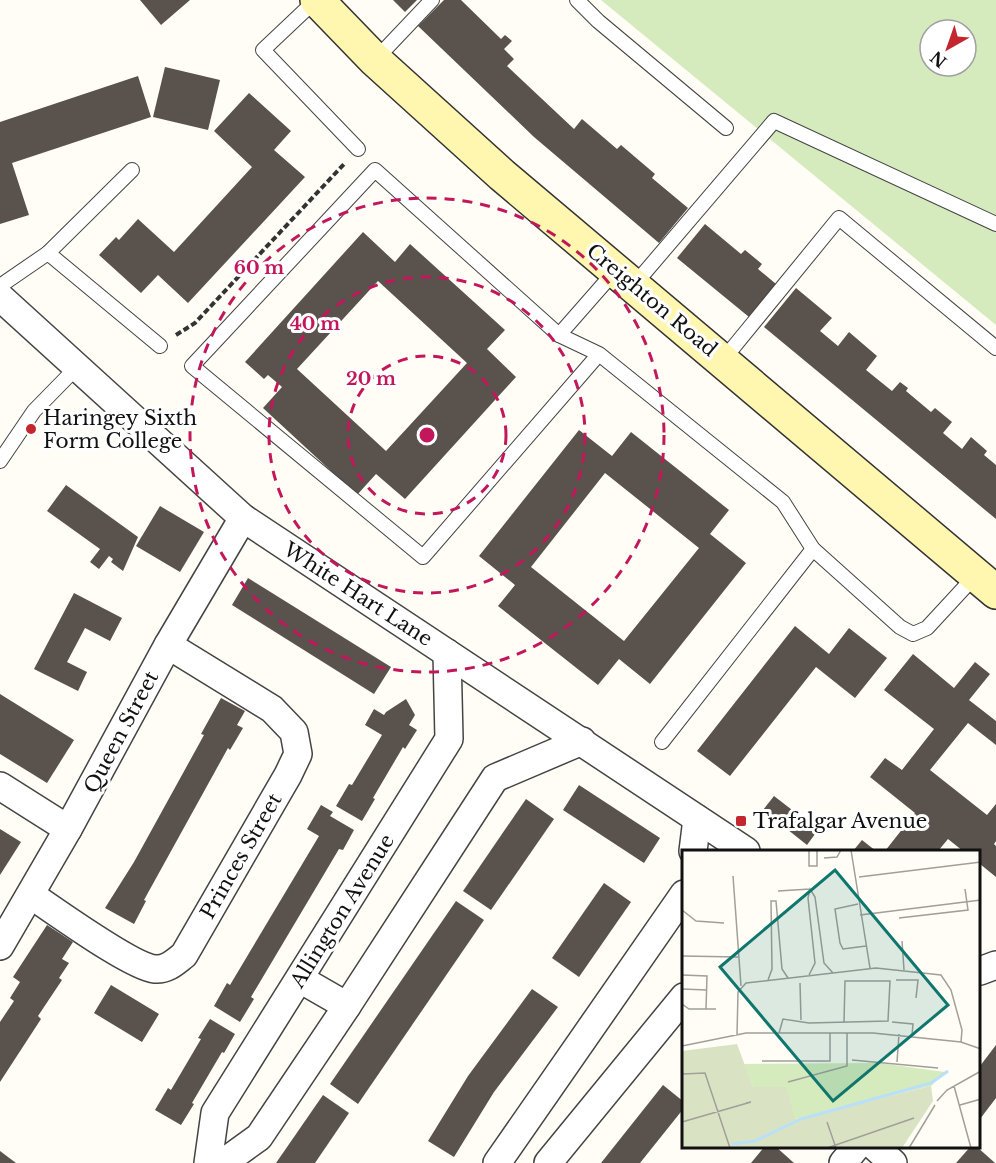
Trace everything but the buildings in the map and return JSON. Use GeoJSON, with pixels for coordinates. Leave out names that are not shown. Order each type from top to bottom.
{"type":"FeatureCollection","features":[{"type":"Feature","properties":{"kind":"street","name":"Creighton Road"},"geometry":{"type":"LineString","coordinates":[[316,0],[375,60],[502,175],[986,583]]}},
{"type":"Feature","properties":{"kind":"street","name":"White Hart Lane"},"geometry":{"type":"LineString","coordinates":[[0,297],[243,518],[744,850]]}},
{"type":"Feature","properties":{"kind":"street","name":"Queen Street"},"geometry":{"type":"LineString","coordinates":[[0,946],[68,829],[168,645],[243,518]]}},
{"type":"Feature","properties":{"kind":"street","name":"Princes Street"},"geometry":{"type":"LineString","coordinates":[[31,895],[134,962],[154,969],[167,968],[184,955],[288,775],[298,754],[294,732],[272,709],[168,645]]}},
{"type":"Feature","properties":{"kind":"street","name":"Allington Avenue"},"geometry":{"type":"LineString","coordinates":[[208,1163],[215,1113],[450,739],[447,653]]}},
{"type":"Feature","properties":{"kind":"street"},"geometry":{"type":"LineString","coordinates":[[223,1163],[259,1137],[495,778],[582,741]]}},
{"type":"Feature","properties":{"kind":"street"},"geometry":{"type":"LineString","coordinates":[[0,786],[68,829]]}},
{"type":"Feature","properties":{"kind":"street"},"geometry":{"type":"LineString","coordinates":[[693,850],[697,819]]}},
{"type":"Feature","properties":{"kind":"street"},"geometry":{"type":"LineString","coordinates":[[497,1163],[682,897]]}},
{"type":"Feature","properties":{"kind":"street"},"geometry":{"type":"LineString","coordinates":[[981,971],[996,965]]}},
{"type":"Feature","properties":{"kind":"street"},"geometry":{"type":"LineString","coordinates":[[300,979],[347,1006]]}},
{"type":"Feature","properties":{"kind":"street"},"geometry":{"type":"LineString","coordinates":[[515,1137],[548,1163],[682,999]]}},
{"type":"Feature","properties":{"kind":"street"},"geometry":{"type":"LineString","coordinates":[[843,1163],[855,1148]]}},
{"type":"Feature","properties":{"kind":"street"},"geometry":{"type":"LineString","coordinates":[[876,1148],[893,1163]]}},
{"type":"Feature","properties":{"kind":"lane"},"geometry":{"type":"LineString","coordinates":[[316,0],[263,50],[358,149]]}},
{"type":"Feature","properties":{"kind":"lane"},"geometry":{"type":"LineString","coordinates":[[375,60],[432,0]]}},
{"type":"Feature","properties":{"kind":"lane"},"geometry":{"type":"LineString","coordinates":[[577,0],[598,21],[726,128]]}},
{"type":"Feature","properties":{"kind":"lane"},"geometry":{"type":"LineString","coordinates":[[559,335],[625,277],[774,121],[996,224]]}},
{"type":"Feature","properties":{"kind":"lane"},"geometry":{"type":"LineString","coordinates":[[0,286],[48,252],[132,170]]}},
{"type":"Feature","properties":{"kind":"lane"},"geometry":{"type":"LineString","coordinates":[[599,354],[423,557],[192,366],[375,170],[559,335],[599,354],[783,502],[813,549],[900,627],[913,634],[927,628],[986,583]]}},
{"type":"Feature","properties":{"kind":"lane"},"geometry":{"type":"LineString","coordinates":[[723,360],[839,218],[996,348]]}},
{"type":"Feature","properties":{"kind":"lane"},"geometry":{"type":"LineString","coordinates":[[48,252],[160,346]]}},
{"type":"Feature","properties":{"kind":"lane"},"geometry":{"type":"LineString","coordinates":[[0,461],[34,411],[78,366]]}},
{"type":"Feature","properties":{"kind":"lane"},"geometry":{"type":"LineString","coordinates":[[662,742],[813,549]]}},
{"type":"Feature","properties":{"kind":"path"},"geometry":{"type":"LineString","coordinates":[[160,346],[195,323],[358,149]]}},
{"type":"Feature","properties":{"kind":"green space"},"geometry":{"type":"Polygon","coordinates":[[[601,0],[996,0],[996,325],[601,0]]]}},
{"type":"Feature","properties":{"kind":"place","name":"Haringey Sixth Form College"},"geometry":{"type":"Point","coordinates":[31,429]}},
{"type":"Feature","properties":{"kind":"place","name":"Trafalgar Avenue"},"geometry":{"type":"Point","coordinates":[741,821]}}]}
